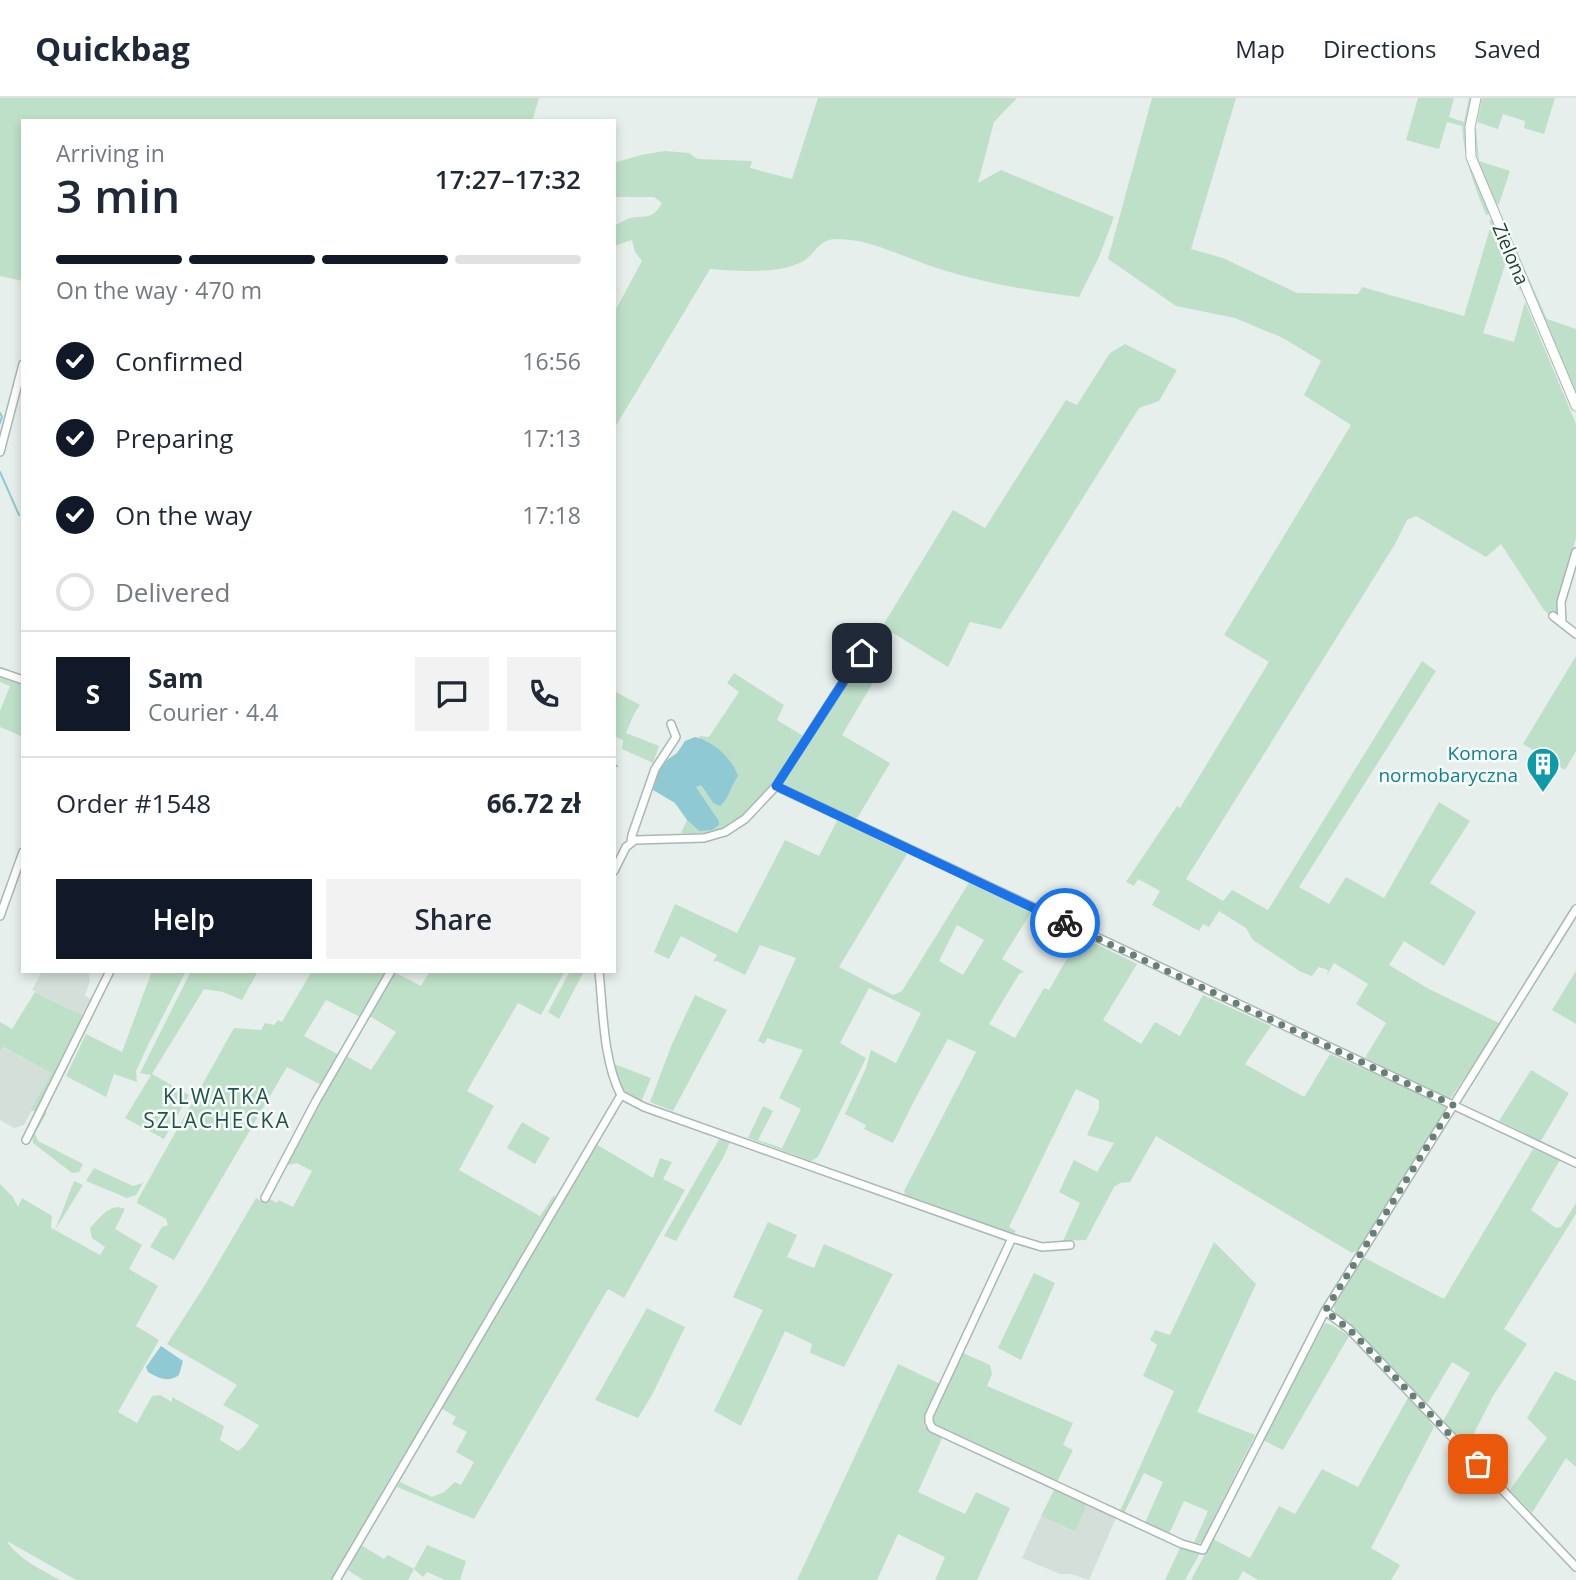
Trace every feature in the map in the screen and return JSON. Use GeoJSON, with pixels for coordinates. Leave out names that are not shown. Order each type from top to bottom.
{"type":"FeatureCollection","features":[{"type":"Feature","properties":{"kind":"street","name":"Zielona"},"geometry":{"type":"LineString","coordinates":[[1476,98],[1470,127],[1471,157],[1576,406]]}},
{"type":"Feature","properties":{"kind":"street"},"geometry":{"type":"LineString","coordinates":[[0,452],[21,372]]}},
{"type":"Feature","properties":{"kind":"street"},"geometry":{"type":"LineString","coordinates":[[1562,623],[1561,602],[1576,552]]}},
{"type":"Feature","properties":{"kind":"street"},"geometry":{"type":"LineString","coordinates":[[1553,616],[1576,635]]}},
{"type":"Feature","properties":{"kind":"street"},"geometry":{"type":"LineString","coordinates":[[631,841],[704,838],[725,832],[745,819],[776,786],[862,653]]}},
{"type":"Feature","properties":{"kind":"street"},"geometry":{"type":"LineString","coordinates":[[0,672],[21,679]]}},
{"type":"Feature","properties":{"kind":"street"},"geometry":{"type":"LineString","coordinates":[[616,867],[631,841],[655,769],[676,737],[671,724]]}},
{"type":"Feature","properties":{"kind":"street"},"geometry":{"type":"LineString","coordinates":[[776,786],[1576,1163]]}},
{"type":"Feature","properties":{"kind":"street"},"geometry":{"type":"LineString","coordinates":[[0,916],[21,858]]}},
{"type":"Feature","properties":{"kind":"street"},"geometry":{"type":"LineString","coordinates":[[1012,1237],[929,1416],[932,1429],[1182,1544],[1203,1550],[1325,1311],[1576,909]]}},
{"type":"Feature","properties":{"kind":"street"},"geometry":{"type":"LineString","coordinates":[[26,1139],[109,973]]}},
{"type":"Feature","properties":{"kind":"street"},"geometry":{"type":"LineString","coordinates":[[265,1198],[316,1101],[390,973]]}},
{"type":"Feature","properties":{"kind":"street"},"geometry":{"type":"LineString","coordinates":[[599,973],[610,1064],[621,1095],[644,1107],[1012,1237],[1042,1247],[1070,1245]]}},
{"type":"Feature","properties":{"kind":"street"},"geometry":{"type":"LineString","coordinates":[[336,1580],[621,1095]]}},
{"type":"Feature","properties":{"kind":"street"},"geometry":{"type":"LineString","coordinates":[[1325,1311],[1349,1329],[1576,1567]]}},
{"type":"Feature","properties":{"kind":"shaded area"},"geometry":{"type":"Polygon","coordinates":[[[41,973],[88,973],[90,981],[85,995],[91,1000],[82,1015],[32,990],[41,973]]]}},
{"type":"Feature","properties":{"kind":"shaded area"},"geometry":{"type":"Polygon","coordinates":[[[2,1047],[51,1073],[24,1125],[14,1128],[0,1120],[2,1047]]]}},
{"type":"Feature","properties":{"kind":"shaded area"},"geometry":{"type":"Polygon","coordinates":[[[1088,1502],[1117,1516],[1089,1580],[1071,1574],[1060,1574],[1022,1558],[1041,1516],[1074,1532],[1088,1502]]]}},
{"type":"Feature","properties":{"kind":"green space"},"geometry":{"type":"Polygon","coordinates":[[[0,98],[539,98],[533,119],[21,119],[21,281],[0,276],[0,98]]]}},
{"type":"Feature","properties":{"kind":"green space"},"geometry":{"type":"Polygon","coordinates":[[[818,98],[1017,98],[994,122],[978,183],[1001,170],[1114,217],[1099,257],[1079,297],[976,279],[876,246],[849,240],[825,241],[805,260],[784,268],[758,271],[710,269],[616,426],[616,309],[642,261],[635,252],[632,240],[616,245],[616,225],[652,214],[662,203],[654,197],[616,197],[616,162],[665,151],[689,153],[697,159],[752,161],[750,168],[792,179],[818,98]]]}},
{"type":"Feature","properties":{"kind":"green space"},"geometry":{"type":"Polygon","coordinates":[[[1152,98],[1236,98],[1191,249],[1223,258],[1297,293],[1358,294],[1362,287],[1464,316],[1491,225],[1489,221],[1493,219],[1522,288],[1520,290],[1506,262],[1483,333],[1514,342],[1525,302],[1576,424],[1576,538],[1558,598],[1561,626],[1544,610],[1501,544],[1486,557],[1416,516],[1407,520],[1395,544],[1186,879],[1223,901],[1232,890],[1268,910],[1422,661],[1436,671],[1299,887],[1329,904],[1346,877],[1384,898],[1439,802],[1470,821],[1430,883],[1476,912],[1444,966],[1404,941],[1389,965],[1429,989],[1501,1024],[1450,1099],[1378,1067],[1378,1064],[1365,1058],[1386,1023],[1356,1004],[1368,984],[1334,963],[1327,975],[1328,970],[1319,967],[1312,976],[1301,972],[1253,940],[1246,928],[1219,911],[1209,927],[1203,924],[1199,931],[1152,905],[1160,891],[1138,879],[1134,886],[1126,882],[1177,806],[1180,808],[1269,662],[1224,635],[1351,425],[1304,395],[1321,361],[1283,338],[1235,318],[1176,306],[1108,259],[1152,98]]]}},
{"type":"Feature","properties":{"kind":"green space"},"geometry":{"type":"Polygon","coordinates":[[[1418,98],[1454,98],[1449,117],[1464,122],[1469,98],[1472,98],[1466,129],[1490,214],[1486,215],[1467,161],[1462,126],[1447,122],[1439,149],[1406,140],[1418,98]]]}},
{"type":"Feature","properties":{"kind":"green space"},"geometry":{"type":"Polygon","coordinates":[[[1482,98],[1555,98],[1544,134],[1524,128],[1525,121],[1503,114],[1498,129],[1477,122],[1482,98]]]}},
{"type":"Feature","properties":{"kind":"green space"},"geometry":{"type":"Polygon","coordinates":[[[1476,128],[1479,160],[1476,149],[1473,129],[1476,128]]]}},
{"type":"Feature","properties":{"kind":"green space"},"geometry":{"type":"Polygon","coordinates":[[[1479,161],[1510,171],[1499,204],[1495,205],[1479,161]]]}},
{"type":"Feature","properties":{"kind":"green space"},"geometry":{"type":"Polygon","coordinates":[[[1515,247],[1547,319],[1576,329],[1576,398],[1512,248],[1515,247]]]}},
{"type":"Feature","properties":{"kind":"green space"},"geometry":{"type":"Polygon","coordinates":[[[1125,344],[1177,370],[1159,401],[1139,408],[1001,629],[970,622],[948,667],[885,628],[868,657],[881,669],[842,735],[890,763],[858,817],[853,819],[780,784],[865,655],[953,510],[985,528],[1066,400],[1077,405],[1110,353],[1125,344]]]}},
{"type":"Feature","properties":{"kind":"green space"},"geometry":{"type":"Polygon","coordinates":[[[1576,656],[1576,751],[1565,770],[1523,744],[1576,656]]]}},
{"type":"Feature","properties":{"kind":"green space"},"geometry":{"type":"Polygon","coordinates":[[[734,673],[784,705],[777,720],[805,737],[768,787],[735,821],[713,832],[681,833],[687,820],[699,831],[719,821],[696,787],[700,784],[713,803],[729,792],[735,779],[720,751],[700,740],[699,736],[709,737],[739,692],[727,683],[734,673]]]}},
{"type":"Feature","properties":{"kind":"green space"},"geometry":{"type":"Polygon","coordinates":[[[0,675],[21,682],[21,736],[0,727],[0,711],[10,686],[0,682],[0,675]]]}},
{"type":"Feature","properties":{"kind":"green space"},"geometry":{"type":"Polygon","coordinates":[[[616,692],[640,705],[626,733],[659,746],[653,763],[622,749],[623,740],[616,737],[616,692]]]}},
{"type":"Feature","properties":{"kind":"green space"},"geometry":{"type":"Polygon","coordinates":[[[838,819],[907,854],[839,967],[893,995],[902,991],[970,881],[1053,921],[1051,923],[1030,914],[1002,959],[1024,972],[1019,974],[989,1024],[1015,1038],[1044,988],[1049,990],[1080,936],[1137,964],[1103,1020],[1141,1044],[1155,1022],[1180,1036],[1203,995],[1271,1026],[1245,1064],[1302,1096],[1305,1096],[1330,1054],[1445,1105],[1446,1110],[1359,1249],[1352,1253],[1156,1136],[1130,1182],[1114,1187],[1086,1240],[1063,1241],[1080,1203],[1059,1192],[1074,1160],[1097,1172],[1114,1143],[1087,1135],[1099,1109],[1099,1100],[1076,1089],[1009,1227],[1016,1231],[1014,1234],[905,1195],[904,1191],[976,1052],[948,1039],[893,1143],[864,1129],[866,1125],[845,1114],[866,1068],[871,1050],[896,1063],[921,1013],[869,988],[840,1043],[866,1058],[818,1157],[811,1161],[748,1138],[763,1106],[773,1111],[758,1140],[782,1148],[801,1109],[779,1098],[803,1050],[767,1038],[764,1044],[758,1041],[796,958],[760,945],[745,975],[717,961],[713,962],[717,955],[681,936],[669,959],[654,952],[675,904],[737,933],[785,840],[819,856],[838,819]],[[957,925],[939,961],[963,975],[984,940],[957,925]]]}},
{"type":"Feature","properties":{"kind":"green space"},"geometry":{"type":"Polygon","coordinates":[[[1576,971],[1576,1024],[1552,1010],[1576,971]]]}},
{"type":"Feature","properties":{"kind":"green space"},"geometry":{"type":"Polygon","coordinates":[[[151,973],[185,973],[136,1071],[137,1082],[114,1074],[106,1097],[66,1076],[86,1034],[122,1052],[151,973]]]}},
{"type":"Feature","properties":{"kind":"green space"},"geometry":{"type":"Polygon","coordinates":[[[190,973],[257,973],[242,1000],[223,992],[204,989],[152,1074],[189,1095],[164,1139],[125,1118],[151,1075],[140,1073],[190,973]]]}},
{"type":"Feature","properties":{"kind":"green space"},"geometry":{"type":"Polygon","coordinates":[[[311,973],[387,973],[360,1017],[326,1000],[304,1036],[339,1055],[321,1085],[287,1067],[174,1260],[150,1247],[162,1227],[168,1225],[166,1219],[137,1203],[138,1199],[234,1028],[261,1030],[265,1023],[274,1025],[278,1020],[282,1022],[311,973]]]}},
{"type":"Feature","properties":{"kind":"green space"},"geometry":{"type":"Polygon","coordinates":[[[393,973],[421,986],[429,973],[564,973],[541,1015],[518,1003],[467,1091],[494,1106],[459,1170],[540,1216],[554,1195],[552,1188],[555,1198],[456,1374],[391,1476],[333,1580],[76,1580],[7,1541],[23,1558],[60,1580],[0,1580],[0,1184],[13,1197],[18,1207],[22,1198],[52,1216],[51,1228],[100,1255],[105,1247],[92,1238],[90,1228],[110,1209],[125,1209],[115,1229],[142,1245],[129,1269],[158,1286],[136,1326],[159,1340],[118,1412],[137,1423],[152,1396],[160,1395],[172,1402],[172,1397],[224,1426],[220,1440],[238,1451],[259,1425],[223,1405],[237,1385],[167,1344],[256,1198],[264,1203],[268,1198],[277,1203],[279,1200],[293,1207],[312,1171],[297,1163],[288,1165],[288,1158],[345,1055],[371,1070],[396,1032],[368,1015],[393,973]]]}},
{"type":"Feature","properties":{"kind":"green space"},"geometry":{"type":"Polygon","coordinates":[[[569,973],[583,973],[559,1019],[548,1012],[569,973]]]}},
{"type":"Feature","properties":{"kind":"green space"},"geometry":{"type":"Polygon","coordinates":[[[35,992],[82,1015],[83,1019],[36,1112],[31,1110],[51,1073],[3,1047],[0,1051],[0,1022],[12,1029],[35,992]]]}},
{"type":"Feature","properties":{"kind":"green space"},"geometry":{"type":"Polygon","coordinates":[[[695,995],[727,1010],[673,1111],[650,1102],[672,1044],[695,995]]]}},
{"type":"Feature","properties":{"kind":"green space"},"geometry":{"type":"Polygon","coordinates":[[[614,1064],[651,1078],[641,1102],[622,1087],[614,1064]]]}},
{"type":"Feature","properties":{"kind":"green space"},"geometry":{"type":"Polygon","coordinates":[[[1531,1070],[1569,1093],[1541,1141],[1499,1121],[1531,1070]]]}},
{"type":"Feature","properties":{"kind":"green space"},"geometry":{"type":"Polygon","coordinates":[[[44,1111],[47,1113],[35,1133],[38,1141],[83,1164],[79,1172],[72,1173],[33,1143],[32,1134],[44,1111]]]}},
{"type":"Feature","properties":{"kind":"green space"},"geometry":{"type":"Polygon","coordinates":[[[522,1122],[550,1138],[535,1164],[507,1148],[522,1122]]]}},
{"type":"Feature","properties":{"kind":"green space"},"geometry":{"type":"Polygon","coordinates":[[[721,1136],[729,1138],[730,1142],[725,1154],[676,1241],[664,1236],[721,1136]]]}},
{"type":"Feature","properties":{"kind":"green space"},"geometry":{"type":"Polygon","coordinates":[[[596,1144],[653,1178],[660,1158],[672,1162],[663,1179],[685,1190],[624,1298],[608,1289],[474,1519],[397,1487],[400,1482],[432,1497],[444,1492],[455,1482],[461,1485],[474,1462],[456,1452],[467,1432],[452,1424],[456,1417],[441,1408],[596,1144]]]}},
{"type":"Feature","properties":{"kind":"green space"},"geometry":{"type":"Polygon","coordinates":[[[1533,1149],[1560,1160],[1531,1210],[1556,1228],[1561,1227],[1576,1203],[1576,1214],[1504,1329],[1527,1344],[1493,1396],[1467,1447],[1442,1423],[1470,1373],[1452,1362],[1426,1406],[1335,1314],[1334,1304],[1363,1257],[1444,1299],[1533,1149]]]}},
{"type":"Feature","properties":{"kind":"green space"},"geometry":{"type":"Polygon","coordinates":[[[94,1168],[133,1186],[143,1183],[136,1195],[127,1198],[86,1181],[94,1168]]]}},
{"type":"Feature","properties":{"kind":"green space"},"geometry":{"type":"Polygon","coordinates":[[[74,1181],[83,1185],[55,1230],[74,1181]]]}},
{"type":"Feature","properties":{"kind":"green space"},"geometry":{"type":"Polygon","coordinates":[[[768,1222],[797,1235],[787,1257],[814,1268],[824,1244],[893,1274],[844,1367],[810,1353],[812,1344],[785,1331],[741,1426],[714,1411],[763,1310],[733,1297],[768,1222]]]}},
{"type":"Feature","properties":{"kind":"green space"},"geometry":{"type":"Polygon","coordinates":[[[1214,1242],[1256,1284],[1197,1412],[1255,1435],[1202,1542],[1193,1545],[1208,1511],[1184,1501],[1169,1534],[1145,1523],[1163,1482],[1144,1473],[1124,1513],[1120,1511],[1174,1391],[1143,1376],[1157,1345],[1150,1340],[1155,1330],[1170,1335],[1214,1242]]]}},
{"type":"Feature","properties":{"kind":"green space"},"geometry":{"type":"Polygon","coordinates":[[[1034,1273],[1055,1283],[1021,1360],[998,1348],[1034,1273]]]}},
{"type":"Feature","properties":{"kind":"green space"},"geometry":{"type":"Polygon","coordinates":[[[647,1308],[685,1327],[638,1418],[595,1400],[647,1308]]]}},
{"type":"Feature","properties":{"kind":"green space"},"geometry":{"type":"Polygon","coordinates":[[[1325,1323],[1349,1336],[1283,1450],[1263,1440],[1325,1323]]]}},
{"type":"Feature","properties":{"kind":"green space"},"geometry":{"type":"Polygon","coordinates":[[[961,1352],[990,1365],[992,1374],[987,1386],[1073,1423],[1063,1445],[1073,1450],[1057,1482],[931,1421],[961,1352]]]}},
{"type":"Feature","properties":{"kind":"green space"},"geometry":{"type":"Polygon","coordinates":[[[898,1364],[940,1384],[924,1418],[924,1426],[943,1436],[918,1492],[965,1514],[976,1492],[1010,1508],[977,1580],[935,1580],[945,1557],[898,1534],[877,1580],[797,1580],[898,1364]]]}},
{"type":"Feature","properties":{"kind":"green space"},"geometry":{"type":"Polygon","coordinates":[[[1555,1371],[1576,1381],[1576,1467],[1566,1458],[1532,1513],[1510,1490],[1547,1438],[1527,1418],[1555,1371]]]}},
{"type":"Feature","properties":{"kind":"green space"},"geometry":{"type":"Polygon","coordinates":[[[1409,1396],[1434,1427],[1371,1548],[1400,1565],[1391,1580],[1258,1580],[1243,1571],[1238,1580],[1191,1580],[1213,1539],[1250,1558],[1279,1506],[1295,1514],[1322,1469],[1358,1487],[1409,1396]]]}},
{"type":"Feature","properties":{"kind":"green space"},"geometry":{"type":"Polygon","coordinates":[[[1055,1488],[1088,1502],[1075,1532],[1041,1516],[1055,1488]]]}},
{"type":"Feature","properties":{"kind":"green space"},"geometry":{"type":"Polygon","coordinates":[[[361,1545],[384,1559],[388,1555],[414,1569],[408,1580],[363,1580],[348,1570],[361,1545]]]}},
{"type":"Feature","properties":{"kind":"green space"},"geometry":{"type":"Polygon","coordinates":[[[427,1545],[466,1561],[460,1580],[445,1580],[427,1572],[423,1577],[414,1569],[427,1545]]]}},
{"type":"Feature","properties":{"kind":"green space"},"geometry":{"type":"Polygon","coordinates":[[[1181,1546],[1200,1553],[1185,1580],[1165,1580],[1181,1546]]]}},
{"type":"Feature","properties":{"kind":"water"},"geometry":{"type":"Polygon","coordinates":[[[695,737],[721,751],[738,776],[720,806],[713,803],[701,785],[696,787],[719,821],[719,825],[712,830],[699,831],[675,803],[653,790],[659,771],[667,760],[677,753],[685,741],[695,737]]]}},
{"type":"Feature","properties":{"kind":"water"},"geometry":{"type":"Polygon","coordinates":[[[161,1346],[183,1361],[179,1375],[171,1379],[156,1376],[148,1372],[146,1367],[161,1346]]]}},
{"type":"Feature","properties":{"kind":"waterway"},"geometry":{"type":"LineString","coordinates":[[0,413],[0,423]]}},
{"type":"Feature","properties":{"kind":"waterway"},"geometry":{"type":"LineString","coordinates":[[0,472],[19,515]]}},
{"type":"Feature","properties":{"kind":"way so far"},"geometry":{"type":"LineString","coordinates":[[1065,923],[1453,1105],[1325,1311],[1349,1329],[1478,1464]]}},
{"type":"Feature","properties":{"kind":"place","name":"Komora normobaryczna"},"geometry":{"type":"Point","coordinates":[1543,794]}},
{"type":"Feature","properties":{"kind":"district","name":"KLWATKA SZLACHECKA"},"geometry":{"type":"Point","coordinates":[217,1109]}},
{"type":"Feature","properties":{"kind":"route"},"geometry":{"type":"LineString","coordinates":[[862,653],[776,786],[1065,923]]}}]}
